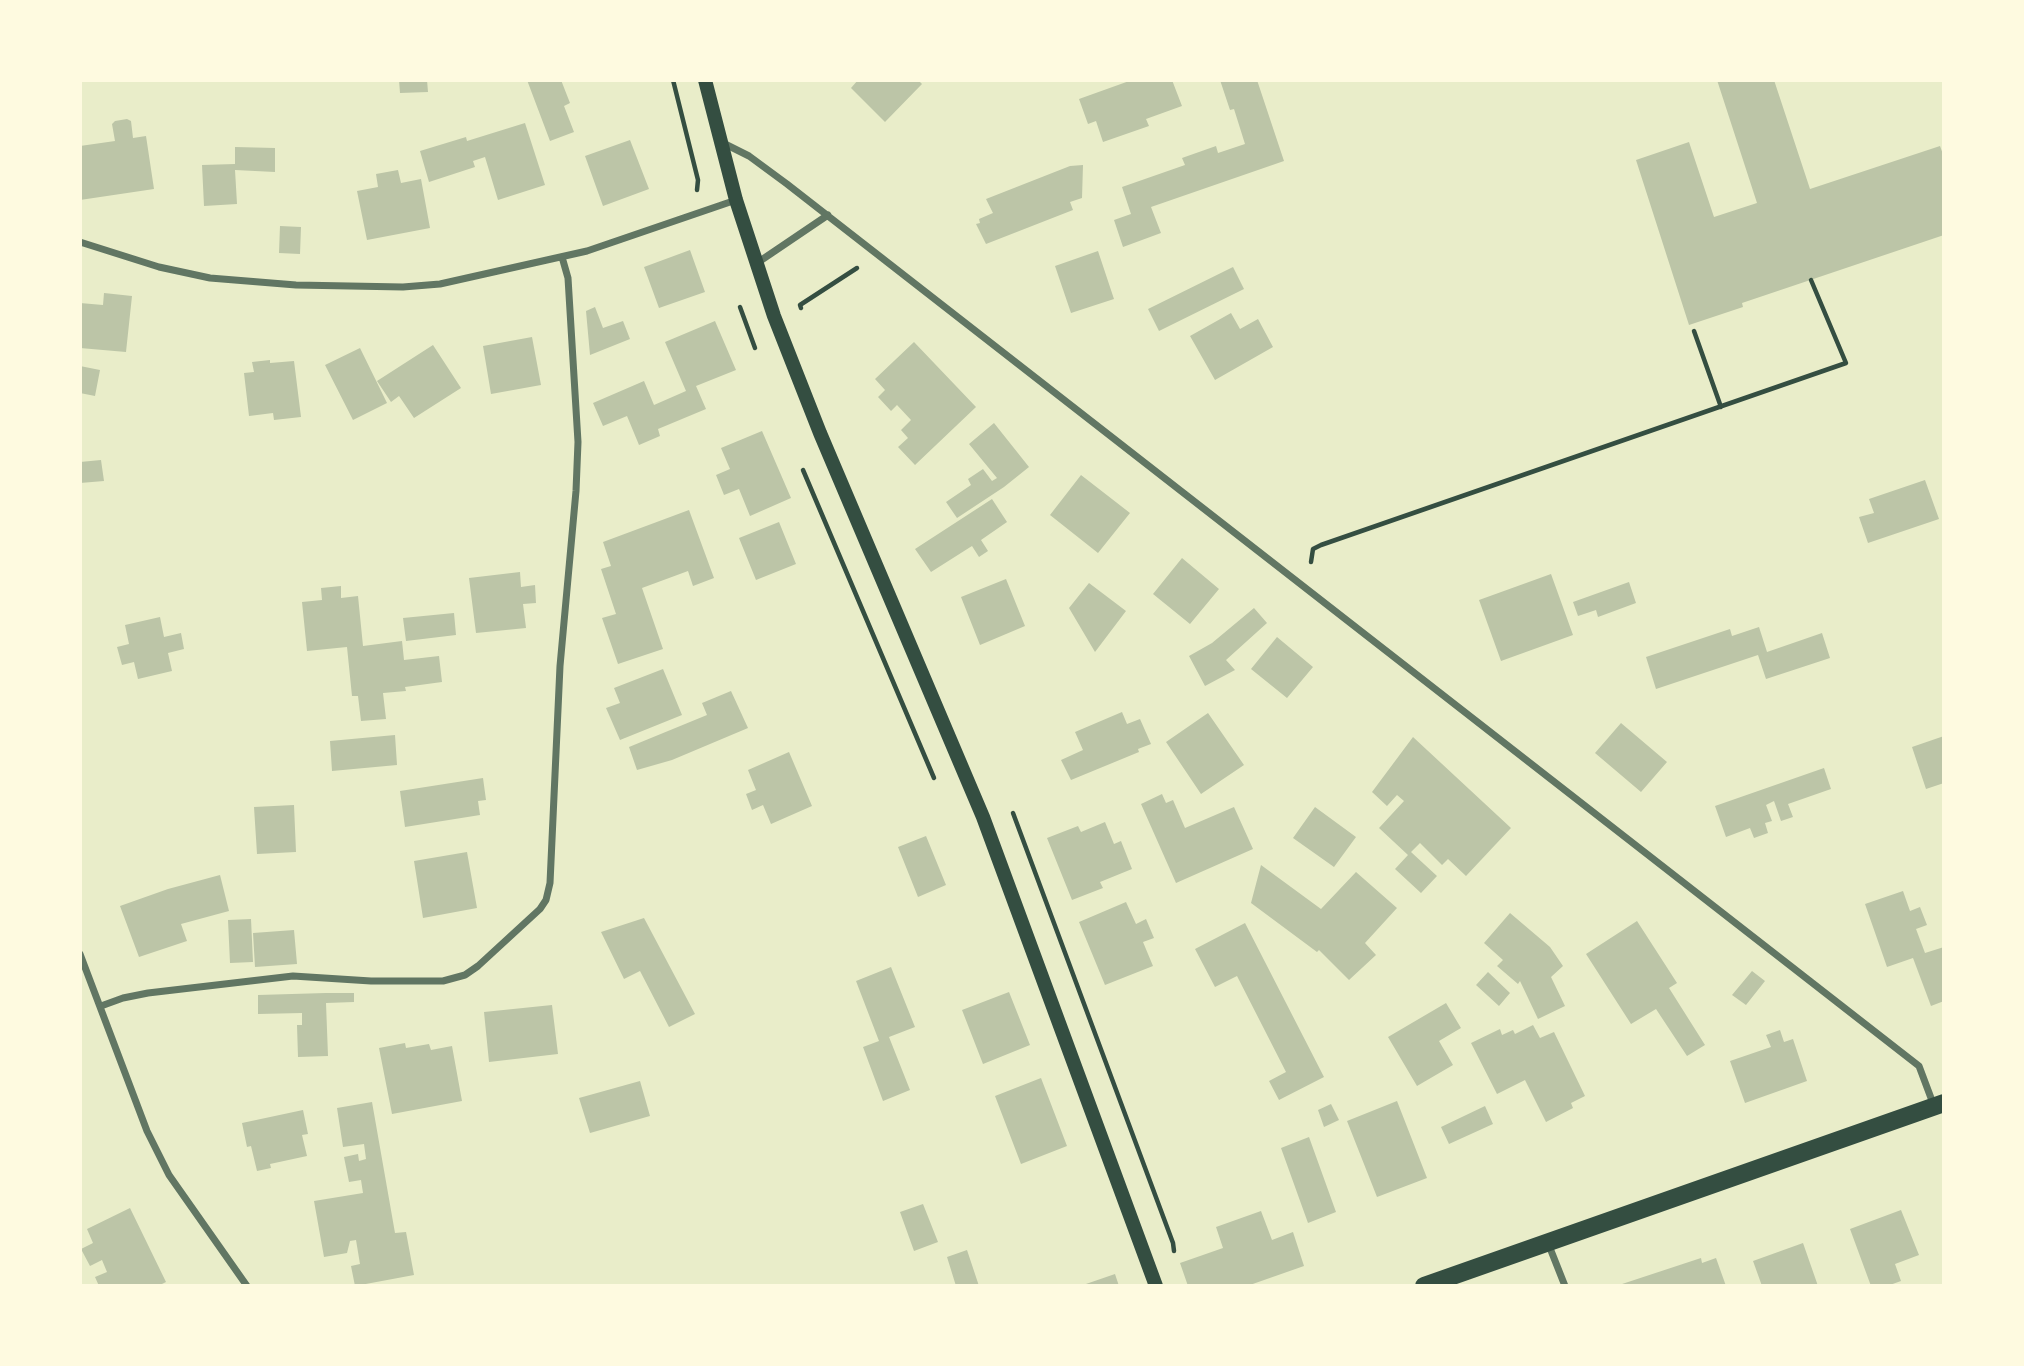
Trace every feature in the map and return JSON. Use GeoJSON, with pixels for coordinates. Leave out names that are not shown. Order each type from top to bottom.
{"type":"FeatureCollection","features":[{"type":"Feature","properties":{"kind":"main road"},"geometry":{"type":"LineString","coordinates":[[705,80],[736,200],[774,316],[820,433],[984,817],[1156,1286]]}},
{"type":"Feature","properties":{"kind":"main road"},"geometry":{"type":"LineString","coordinates":[[1424,1286],[1939,1105]]}},
{"type":"Feature","properties":{"kind":"street"},"geometry":{"type":"LineString","coordinates":[[720,142],[749,156],[828,215],[1912,1060],[1919,1066],[1939,1105]]}},
{"type":"Feature","properties":{"kind":"street"},"geometry":{"type":"LineString","coordinates":[[80,242],[159,267],[211,278],[338,287],[403,287],[440,284],[587,251],[736,200]]}},
{"type":"Feature","properties":{"kind":"street"},"geometry":{"type":"LineString","coordinates":[[757,263],[828,215]]}},
{"type":"Feature","properties":{"kind":"street"},"geometry":{"type":"LineString","coordinates":[[101,1006],[122,998],[148,993],[293,976],[371,981],[443,981],[464,975],[478,967],[540,909],[546,900],[550,883],[560,666],[578,442],[568,278],[562,257]]}},
{"type":"Feature","properties":{"kind":"street"},"geometry":{"type":"LineString","coordinates":[[80,954],[147,1131],[169,1175],[247,1286]]}},
{"type":"Feature","properties":{"kind":"street"},"geometry":{"type":"LineString","coordinates":[[1548,1242],[1565,1286]]}},
{"type":"Feature","properties":{"kind":"path"},"geometry":{"type":"LineString","coordinates":[[673,80],[698,180],[692,199],[698,213]]}},
{"type":"Feature","properties":{"kind":"path"},"geometry":{"type":"LineString","coordinates":[[803,318],[800,305],[857,268],[868,276]]}},
{"type":"Feature","properties":{"kind":"path"},"geometry":{"type":"LineString","coordinates":[[1321,545],[1846,363],[1811,280]]}},
{"type":"Feature","properties":{"kind":"path"},"geometry":{"type":"LineString","coordinates":[[738,302],[756,351]]}},
{"type":"Feature","properties":{"kind":"path"},"geometry":{"type":"LineString","coordinates":[[1694,331],[1721,407]]}},
{"type":"Feature","properties":{"kind":"path"},"geometry":{"type":"LineString","coordinates":[[799,460],[937,786]]}},
{"type":"Feature","properties":{"kind":"path"},"geometry":{"type":"LineString","coordinates":[[1012,809],[1174,1243],[1175,1257]]}},
{"type":"Feature","properties":{"kind":"building"},"geometry":{"type":"Polygon","coordinates":[[[399,80],[427,80],[428,92],[400,93],[399,80]]]}},
{"type":"Feature","properties":{"kind":"building"},"geometry":{"type":"Polygon","coordinates":[[[527,80],[561,80],[570,103],[564,106],[574,132],[550,141],[527,80]]]}},
{"type":"Feature","properties":{"kind":"building"},"geometry":{"type":"Polygon","coordinates":[[[858,80],[918,80],[922,84],[885,122],[851,88],[858,80]]]}},
{"type":"Feature","properties":{"kind":"building"},"geometry":{"type":"Polygon","coordinates":[[[1132,80],[1172,80],[1182,106],[1146,119],[1149,126],[1103,142],[1096,121],[1088,124],[1079,99],[1132,80]]]}},
{"type":"Feature","properties":{"kind":"building"},"geometry":{"type":"Polygon","coordinates":[[[1220,80],[1257,80],[1284,161],[1151,207],[1161,233],[1123,247],[1114,220],[1131,214],[1122,187],[1185,165],[1182,158],[1216,146],[1218,153],[1245,144],[1234,109],[1230,110],[1220,80]]]}},
{"type":"Feature","properties":{"kind":"building"},"geometry":{"type":"Polygon","coordinates":[[[1717,80],[1774,80],[1810,189],[1940,146],[1944,157],[1944,235],[1742,303],[1743,307],[1689,325],[1636,160],[1689,142],[1714,217],[1757,203],[1717,80]]]}},
{"type":"Feature","properties":{"kind":"building"},"geometry":{"type":"Polygon","coordinates":[[[127,119],[131,121],[133,138],[146,136],[154,189],[80,200],[80,146],[115,141],[112,124],[127,119]]]}},
{"type":"Feature","properties":{"kind":"building"},"geometry":{"type":"Polygon","coordinates":[[[525,123],[545,185],[498,200],[485,157],[473,161],[475,167],[429,182],[420,151],[466,137],[467,141],[525,123]]]}},
{"type":"Feature","properties":{"kind":"building"},"geometry":{"type":"Polygon","coordinates":[[[630,140],[649,189],[603,206],[585,156],[630,140]]]}},
{"type":"Feature","properties":{"kind":"building"},"geometry":{"type":"Polygon","coordinates":[[[235,147],[275,148],[275,172],[235,170],[237,204],[204,206],[202,165],[235,164],[235,147]]]}},
{"type":"Feature","properties":{"kind":"building"},"geometry":{"type":"Polygon","coordinates":[[[1083,165],[1082,198],[1070,202],[1073,210],[986,244],[976,224],[980,223],[979,219],[993,213],[986,199],[1070,166],[1083,165]]]}},
{"type":"Feature","properties":{"kind":"building"},"geometry":{"type":"Polygon","coordinates":[[[398,170],[401,183],[421,179],[430,228],[367,240],[357,191],[378,187],[376,174],[398,170]]]}},
{"type":"Feature","properties":{"kind":"building"},"geometry":{"type":"Polygon","coordinates":[[[280,226],[301,227],[300,254],[279,253],[280,226]]]}},
{"type":"Feature","properties":{"kind":"building"},"geometry":{"type":"Polygon","coordinates":[[[690,250],[705,292],[659,308],[644,267],[690,250]]]}},
{"type":"Feature","properties":{"kind":"building"},"geometry":{"type":"Polygon","coordinates":[[[1098,251],[1114,299],[1071,313],[1055,266],[1098,251]]]}},
{"type":"Feature","properties":{"kind":"building"},"geometry":{"type":"Polygon","coordinates":[[[1233,267],[1244,289],[1159,331],[1148,309],[1233,267]]]}},
{"type":"Feature","properties":{"kind":"building"},"geometry":{"type":"Polygon","coordinates":[[[104,293],[132,296],[126,352],[80,348],[80,303],[103,305],[104,293]]]}},
{"type":"Feature","properties":{"kind":"building"},"geometry":{"type":"Polygon","coordinates":[[[595,307],[603,328],[623,321],[630,339],[590,355],[586,311],[595,307]]]}},
{"type":"Feature","properties":{"kind":"building"},"geometry":{"type":"Polygon","coordinates":[[[1231,313],[1240,329],[1258,319],[1273,347],[1215,380],[1190,336],[1231,313]]]}},
{"type":"Feature","properties":{"kind":"building"},"geometry":{"type":"Polygon","coordinates":[[[715,321],[736,370],[696,386],[706,409],[658,429],[660,436],[639,445],[627,416],[603,426],[593,403],[644,381],[654,405],[686,391],[665,342],[715,321]]]}},
{"type":"Feature","properties":{"kind":"building"},"geometry":{"type":"Polygon","coordinates":[[[532,337],[541,385],[491,394],[483,346],[532,337]]]}},
{"type":"Feature","properties":{"kind":"building"},"geometry":{"type":"Polygon","coordinates":[[[914,342],[976,407],[915,465],[898,447],[908,438],[901,430],[911,420],[897,405],[891,411],[878,397],[885,390],[875,379],[914,342]]]}},
{"type":"Feature","properties":{"kind":"building"},"geometry":{"type":"Polygon","coordinates":[[[433,345],[461,388],[414,418],[399,396],[391,402],[377,381],[433,345]]]}},
{"type":"Feature","properties":{"kind":"building"},"geometry":{"type":"Polygon","coordinates":[[[360,348],[387,403],[353,420],[325,365],[360,348]]]}},
{"type":"Feature","properties":{"kind":"building"},"geometry":{"type":"Polygon","coordinates":[[[270,360],[270,363],[294,361],[301,417],[274,420],[273,413],[249,416],[244,373],[254,372],[252,362],[270,360]]]}},
{"type":"Feature","properties":{"kind":"building"},"geometry":{"type":"Polygon","coordinates":[[[80,366],[100,370],[95,396],[80,393],[80,366]]]}},
{"type":"Feature","properties":{"kind":"building"},"geometry":{"type":"Polygon","coordinates":[[[994,423],[1029,467],[957,518],[946,502],[971,485],[968,479],[983,469],[992,481],[997,478],[969,444],[994,423]]]}},
{"type":"Feature","properties":{"kind":"building"},"geometry":{"type":"Polygon","coordinates":[[[762,431],[791,498],[750,516],[739,489],[724,495],[716,475],[730,469],[721,448],[762,431]]]}},
{"type":"Feature","properties":{"kind":"building"},"geometry":{"type":"Polygon","coordinates":[[[101,460],[104,481],[80,483],[80,462],[101,460]]]}},
{"type":"Feature","properties":{"kind":"building"},"geometry":{"type":"Polygon","coordinates":[[[1081,475],[1130,513],[1098,553],[1050,515],[1081,475]]]}},
{"type":"Feature","properties":{"kind":"building"},"geometry":{"type":"Polygon","coordinates":[[[1925,480],[1939,519],[1868,543],[1859,517],[1874,513],[1869,499],[1925,480]]]}},
{"type":"Feature","properties":{"kind":"building"},"geometry":{"type":"Polygon","coordinates":[[[992,499],[1007,522],[981,540],[988,551],[979,557],[972,546],[931,572],[915,549],[992,499]]]}},
{"type":"Feature","properties":{"kind":"building"},"geometry":{"type":"Polygon","coordinates":[[[689,510],[714,578],[693,586],[688,571],[642,588],[663,649],[618,664],[602,618],[616,614],[601,569],[611,566],[603,542],[689,510]]]}},
{"type":"Feature","properties":{"kind":"building"},"geometry":{"type":"Polygon","coordinates":[[[779,522],[796,564],[756,580],[739,538],[779,522]]]}},
{"type":"Feature","properties":{"kind":"building"},"geometry":{"type":"Polygon","coordinates":[[[1182,558],[1219,589],[1190,624],[1153,594],[1182,558]]]}},
{"type":"Feature","properties":{"kind":"building"},"geometry":{"type":"Polygon","coordinates":[[[520,572],[521,587],[535,585],[536,603],[523,604],[526,628],[476,633],[469,578],[520,572]]]}},
{"type":"Feature","properties":{"kind":"building"},"geometry":{"type":"Polygon","coordinates":[[[1551,574],[1573,635],[1501,661],[1479,600],[1551,574]]]}},
{"type":"Feature","properties":{"kind":"building"},"geometry":{"type":"Polygon","coordinates":[[[1006,579],[1025,626],[980,645],[961,597],[1006,579]]]}},
{"type":"Feature","properties":{"kind":"building"},"geometry":{"type":"Polygon","coordinates":[[[1629,582],[1636,603],[1598,617],[1596,610],[1578,616],[1573,602],[1629,582]]]}},
{"type":"Feature","properties":{"kind":"building"},"geometry":{"type":"Polygon","coordinates":[[[1089,583],[1126,611],[1095,652],[1069,608],[1089,583]]]}},
{"type":"Feature","properties":{"kind":"building"},"geometry":{"type":"Polygon","coordinates":[[[341,586],[341,598],[358,596],[363,646],[402,641],[404,660],[439,656],[442,682],[405,687],[406,691],[383,693],[386,719],[361,721],[358,696],[352,696],[347,647],[307,651],[302,602],[322,600],[321,588],[341,586]]]}},
{"type":"Feature","properties":{"kind":"building"},"geometry":{"type":"Polygon","coordinates":[[[1254,608],[1267,623],[1226,660],[1235,670],[1205,686],[1189,656],[1212,643],[1254,608]]]}},
{"type":"Feature","properties":{"kind":"building"},"geometry":{"type":"Polygon","coordinates":[[[454,613],[456,635],[406,641],[403,618],[454,613]]]}},
{"type":"Feature","properties":{"kind":"building"},"geometry":{"type":"Polygon","coordinates":[[[160,617],[164,637],[181,633],[184,649],[168,653],[172,671],[138,679],[134,662],[122,665],[117,647],[129,644],[125,625],[160,617]]]}},
{"type":"Feature","properties":{"kind":"building"},"geometry":{"type":"Polygon","coordinates":[[[1759,627],[1767,652],[1822,633],[1830,658],[1766,679],[1758,655],[1656,689],[1646,657],[1730,629],[1732,636],[1759,627]]]}},
{"type":"Feature","properties":{"kind":"building"},"geometry":{"type":"Polygon","coordinates":[[[1277,637],[1313,667],[1287,698],[1251,669],[1277,637]]]}},
{"type":"Feature","properties":{"kind":"building"},"geometry":{"type":"Polygon","coordinates":[[[663,669],[682,715],[620,740],[606,708],[620,703],[614,688],[663,669]]]}},
{"type":"Feature","properties":{"kind":"building"},"geometry":{"type":"Polygon","coordinates":[[[731,691],[748,728],[672,760],[637,770],[629,747],[707,715],[702,703],[731,691]]]}},
{"type":"Feature","properties":{"kind":"building"},"geometry":{"type":"Polygon","coordinates":[[[1122,712],[1127,724],[1140,719],[1151,744],[1138,749],[1139,752],[1071,780],[1061,760],[1083,750],[1075,732],[1122,712]]]}},
{"type":"Feature","properties":{"kind":"building"},"geometry":{"type":"Polygon","coordinates":[[[1208,713],[1244,765],[1201,794],[1166,742],[1208,713]]]}},
{"type":"Feature","properties":{"kind":"building"},"geometry":{"type":"Polygon","coordinates":[[[1621,723],[1667,762],[1641,792],[1595,753],[1621,723]]]}},
{"type":"Feature","properties":{"kind":"building"},"geometry":{"type":"Polygon","coordinates":[[[395,735],[397,765],[332,771],[330,741],[395,735]]]}},
{"type":"Feature","properties":{"kind":"building"},"geometry":{"type":"Polygon","coordinates":[[[1944,736],[1944,783],[1926,789],[1912,747],[1944,736]]]}},
{"type":"Feature","properties":{"kind":"building"},"geometry":{"type":"Polygon","coordinates":[[[1413,737],[1511,828],[1466,876],[1448,859],[1442,865],[1420,843],[1411,852],[1437,876],[1421,893],[1395,869],[1408,855],[1379,828],[1404,801],[1397,795],[1387,806],[1372,792],[1413,737]]]}},
{"type":"Feature","properties":{"kind":"building"},"geometry":{"type":"Polygon","coordinates":[[[789,752],[812,806],[771,824],[763,805],[752,810],[746,794],[756,790],[748,770],[789,752]]]}},
{"type":"Feature","properties":{"kind":"building"},"geometry":{"type":"Polygon","coordinates":[[[1824,768],[1831,789],[1788,804],[1793,817],[1781,821],[1774,801],[1766,805],[1772,821],[1765,823],[1768,833],[1754,838],[1750,828],[1726,837],[1715,806],[1824,768]]]}},
{"type":"Feature","properties":{"kind":"building"},"geometry":{"type":"Polygon","coordinates":[[[483,778],[486,800],[478,801],[480,815],[405,827],[400,791],[483,778]]]}},
{"type":"Feature","properties":{"kind":"building"},"geometry":{"type":"Polygon","coordinates":[[[1162,794],[1166,803],[1173,800],[1185,828],[1234,807],[1253,849],[1176,883],[1141,804],[1162,794]]]}},
{"type":"Feature","properties":{"kind":"building"},"geometry":{"type":"Polygon","coordinates":[[[294,805],[296,852],[257,854],[254,807],[294,805]]]}},
{"type":"Feature","properties":{"kind":"building"},"geometry":{"type":"Polygon","coordinates":[[[1315,807],[1356,837],[1334,867],[1293,838],[1315,807]]]}},
{"type":"Feature","properties":{"kind":"building"},"geometry":{"type":"Polygon","coordinates":[[[1105,822],[1114,844],[1121,841],[1132,869],[1100,882],[1103,888],[1072,900],[1047,838],[1078,826],[1081,832],[1105,822]]]}},
{"type":"Feature","properties":{"kind":"building"},"geometry":{"type":"Polygon","coordinates":[[[926,836],[946,885],[918,897],[898,847],[926,836]]]}},
{"type":"Feature","properties":{"kind":"building"},"geometry":{"type":"Polygon","coordinates":[[[467,852],[477,908],[423,918],[414,861],[467,852]]]}},
{"type":"Feature","properties":{"kind":"building"},"geometry":{"type":"Polygon","coordinates":[[[1261,865],[1321,909],[1356,872],[1397,908],[1365,943],[1376,955],[1349,980],[1319,950],[1317,952],[1251,903],[1261,865]]]}},
{"type":"Feature","properties":{"kind":"building"},"geometry":{"type":"Polygon","coordinates":[[[220,875],[229,911],[181,924],[187,941],[139,957],[120,906],[220,875]]]}},
{"type":"Feature","properties":{"kind":"building"},"geometry":{"type":"Polygon","coordinates":[[[1903,891],[1910,911],[1920,907],[1927,925],[1916,929],[1925,953],[1944,947],[1944,1001],[1931,1006],[1913,958],[1887,967],[1865,904],[1903,891]]]}},
{"type":"Feature","properties":{"kind":"building"},"geometry":{"type":"Polygon","coordinates":[[[1126,902],[1136,924],[1146,919],[1154,938],[1143,942],[1153,966],[1105,985],[1079,922],[1126,902]]]}},
{"type":"Feature","properties":{"kind":"building"},"geometry":{"type":"Polygon","coordinates":[[[1510,913],[1550,947],[1563,966],[1551,977],[1565,1006],[1538,1019],[1520,981],[1518,984],[1497,966],[1503,960],[1484,943],[1510,913]]]}},
{"type":"Feature","properties":{"kind":"building"},"geometry":{"type":"Polygon","coordinates":[[[644,918],[695,1014],[669,1027],[640,971],[624,979],[601,932],[644,918]]]}},
{"type":"Feature","properties":{"kind":"building"},"geometry":{"type":"Polygon","coordinates":[[[251,919],[253,962],[230,963],[228,920],[251,919]]]}},
{"type":"Feature","properties":{"kind":"building"},"geometry":{"type":"Polygon","coordinates":[[[1637,921],[1677,983],[1669,988],[1705,1045],[1687,1056],[1656,1009],[1631,1024],[1586,954],[1637,921]]]}},
{"type":"Feature","properties":{"kind":"building"},"geometry":{"type":"Polygon","coordinates":[[[1245,923],[1324,1077],[1279,1100],[1269,1081],[1286,1072],[1237,976],[1215,987],[1195,949],[1245,923]]]}},
{"type":"Feature","properties":{"kind":"building"},"geometry":{"type":"Polygon","coordinates":[[[294,930],[297,964],[255,967],[253,933],[294,930]]]}},
{"type":"Feature","properties":{"kind":"building"},"geometry":{"type":"Polygon","coordinates":[[[891,967],[915,1027],[889,1037],[910,1090],[883,1101],[863,1047],[879,1041],[856,981],[891,967]]]}},
{"type":"Feature","properties":{"kind":"building"},"geometry":{"type":"Polygon","coordinates":[[[1752,971],[1765,981],[1746,1005],[1732,995],[1752,971]]]}},
{"type":"Feature","properties":{"kind":"building"},"geometry":{"type":"Polygon","coordinates":[[[1488,972],[1510,993],[1499,1006],[1476,985],[1488,972]]]}},
{"type":"Feature","properties":{"kind":"building"},"geometry":{"type":"Polygon","coordinates":[[[1009,992],[1030,1045],[983,1064],[962,1010],[1009,992]]]}},
{"type":"Feature","properties":{"kind":"building"},"geometry":{"type":"Polygon","coordinates":[[[354,993],[354,1002],[326,1003],[328,1056],[298,1057],[297,1025],[302,1025],[302,1013],[258,1014],[258,995],[354,993]]]}},
{"type":"Feature","properties":{"kind":"building"},"geometry":{"type":"Polygon","coordinates":[[[1446,1003],[1461,1028],[1439,1041],[1453,1065],[1417,1086],[1388,1037],[1446,1003]]]}},
{"type":"Feature","properties":{"kind":"building"},"geometry":{"type":"Polygon","coordinates":[[[552,1005],[558,1054],[489,1062],[484,1012],[552,1005]]]}},
{"type":"Feature","properties":{"kind":"building"},"geometry":{"type":"Polygon","coordinates":[[[1533,1025],[1540,1038],[1554,1032],[1585,1096],[1571,1103],[1573,1108],[1546,1122],[1525,1080],[1497,1094],[1471,1043],[1500,1029],[1502,1035],[1513,1030],[1515,1034],[1533,1025]]]}},
{"type":"Feature","properties":{"kind":"building"},"geometry":{"type":"Polygon","coordinates":[[[1780,1030],[1784,1042],[1793,1039],[1807,1081],[1745,1103],[1730,1061],[1771,1047],[1766,1035],[1780,1030]]]}},
{"type":"Feature","properties":{"kind":"building"},"geometry":{"type":"Polygon","coordinates":[[[405,1043],[406,1048],[429,1044],[431,1050],[452,1046],[462,1101],[392,1114],[379,1048],[405,1043]]]}},
{"type":"Feature","properties":{"kind":"building"},"geometry":{"type":"Polygon","coordinates":[[[1041,1078],[1067,1146],[1021,1164],[995,1096],[1041,1078]]]}},
{"type":"Feature","properties":{"kind":"building"},"geometry":{"type":"Polygon","coordinates":[[[640,1081],[650,1116],[590,1133],[579,1098],[640,1081]]]}},
{"type":"Feature","properties":{"kind":"building"},"geometry":{"type":"Polygon","coordinates":[[[1397,1101],[1427,1178],[1377,1197],[1347,1121],[1397,1101]]]}},
{"type":"Feature","properties":{"kind":"building"},"geometry":{"type":"Polygon","coordinates":[[[372,1102],[395,1233],[406,1232],[414,1275],[355,1286],[351,1266],[360,1264],[356,1240],[350,1241],[347,1253],[324,1257],[314,1201],[363,1193],[361,1180],[349,1182],[344,1157],[358,1154],[359,1161],[366,1159],[364,1144],[343,1147],[337,1108],[372,1102]]]}},
{"type":"Feature","properties":{"kind":"building"},"geometry":{"type":"Polygon","coordinates":[[[1331,1104],[1339,1120],[1324,1127],[1318,1110],[1331,1104]]]}},
{"type":"Feature","properties":{"kind":"building"},"geometry":{"type":"Polygon","coordinates":[[[1485,1106],[1493,1124],[1449,1144],[1441,1127],[1485,1106]]]}},
{"type":"Feature","properties":{"kind":"building"},"geometry":{"type":"Polygon","coordinates":[[[303,1110],[308,1134],[302,1135],[307,1156],[270,1164],[271,1168],[257,1171],[251,1146],[247,1147],[242,1123],[303,1110]]]}},
{"type":"Feature","properties":{"kind":"building"},"geometry":{"type":"Polygon","coordinates":[[[1309,1137],[1336,1212],[1308,1223],[1281,1148],[1309,1137]]]}},
{"type":"Feature","properties":{"kind":"building"},"geometry":{"type":"Polygon","coordinates":[[[923,1204],[938,1242],[914,1251],[900,1212],[923,1204]]]}},
{"type":"Feature","properties":{"kind":"building"},"geometry":{"type":"Polygon","coordinates":[[[130,1208],[166,1282],[158,1286],[99,1286],[95,1277],[107,1272],[102,1260],[90,1266],[81,1249],[93,1243],[87,1229],[130,1208]]]}},
{"type":"Feature","properties":{"kind":"building"},"geometry":{"type":"Polygon","coordinates":[[[1901,1210],[1919,1255],[1895,1264],[1901,1281],[1887,1286],[1871,1286],[1850,1229],[1901,1210]]]}},
{"type":"Feature","properties":{"kind":"building"},"geometry":{"type":"Polygon","coordinates":[[[1261,1211],[1272,1240],[1293,1232],[1304,1266],[1247,1286],[1188,1286],[1180,1263],[1223,1248],[1216,1227],[1261,1211]]]}},
{"type":"Feature","properties":{"kind":"building"},"geometry":{"type":"Polygon","coordinates":[[[1803,1243],[1818,1286],[1762,1286],[1753,1261],[1803,1243]]]}},
{"type":"Feature","properties":{"kind":"building"},"geometry":{"type":"Polygon","coordinates":[[[967,1250],[979,1286],[956,1286],[947,1257],[967,1250]]]}},
{"type":"Feature","properties":{"kind":"building"},"geometry":{"type":"Polygon","coordinates":[[[1701,1258],[1702,1263],[1716,1258],[1726,1286],[1616,1286],[1701,1258]]]}},
{"type":"Feature","properties":{"kind":"building"},"geometry":{"type":"Polygon","coordinates":[[[1115,1274],[1119,1286],[1083,1286],[1083,1285],[1115,1274]]]}}]}
